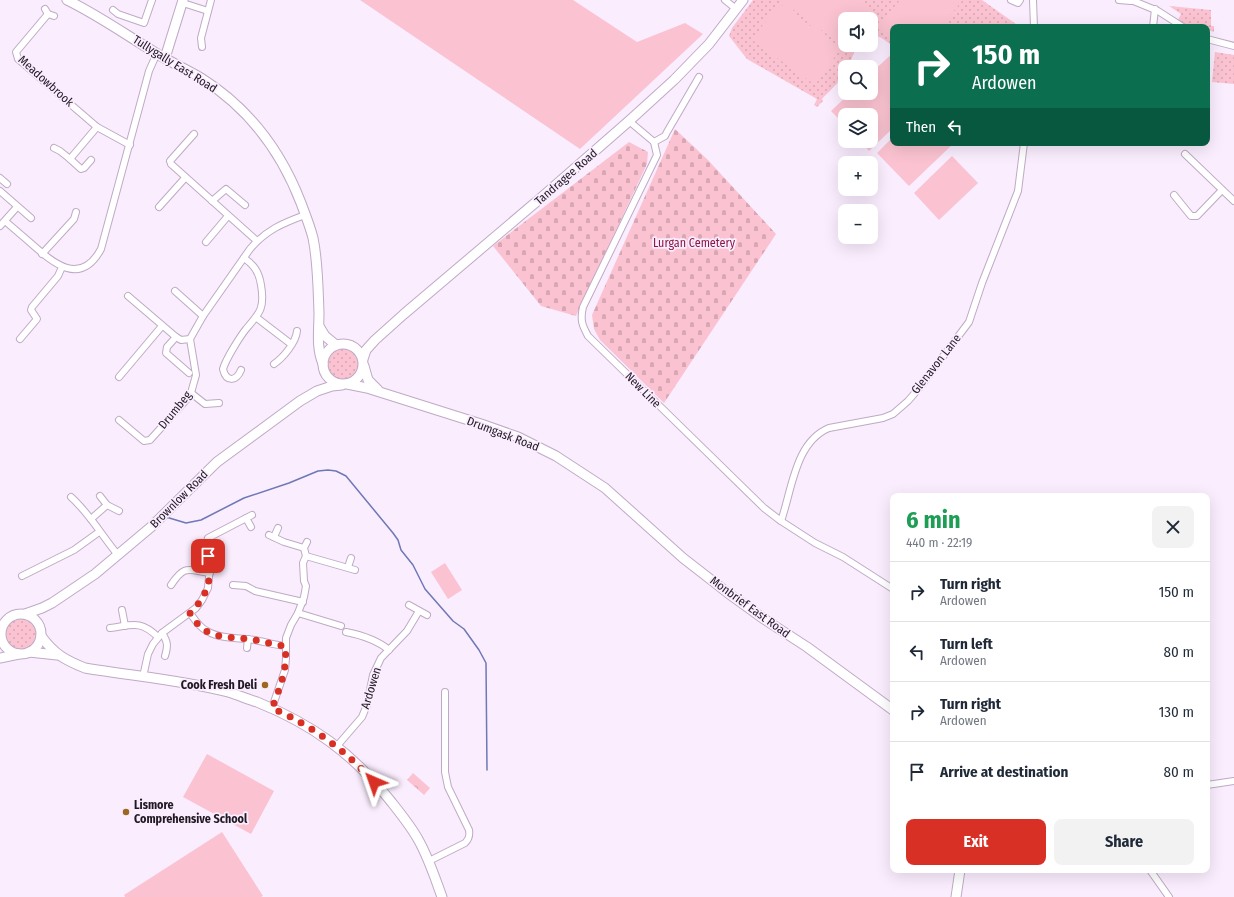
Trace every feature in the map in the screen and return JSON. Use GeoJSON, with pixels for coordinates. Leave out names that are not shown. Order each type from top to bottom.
{"type":"FeatureCollection","features":[{"type":"Feature","properties":{"kind":"street"},"geometry":{"type":"LineString","coordinates":[[113,10],[118,14],[144,23],[152,0]]}},
{"type":"Feature","properties":{"kind":"street"},"geometry":{"type":"LineString","coordinates":[[202,47],[201,38],[211,0]]}},
{"type":"Feature","properties":{"kind":"street"},"geometry":{"type":"LineString","coordinates":[[725,0],[736,9]]}},
{"type":"Feature","properties":{"kind":"street","name":"Tandragee Road"},"geometry":{"type":"LineString","coordinates":[[363,362],[366,350],[375,340],[629,121],[674,80],[703,51],[743,0]]}},
{"type":"Feature","properties":{"kind":"street"},"geometry":{"type":"LineString","coordinates":[[1011,0],[1018,3],[1020,0]]}},
{"type":"Feature","properties":{"kind":"street"},"geometry":{"type":"LineString","coordinates":[[1033,0],[1034,24]]}},
{"type":"Feature","properties":{"kind":"street"},"geometry":{"type":"LineString","coordinates":[[1118,0],[1131,0],[1154,9],[1179,24]]}},
{"type":"Feature","properties":{"kind":"street","name":"Tullygally East Road"},"geometry":{"type":"LineString","coordinates":[[73,1],[161,56],[201,78],[226,96],[247,115],[266,136],[294,185],[306,214],[312,236],[315,253],[319,326],[318,349],[324,368]]}},
{"type":"Feature","properties":{"kind":"street"},"geometry":{"type":"LineString","coordinates":[[5,221],[42,254],[62,267],[81,268],[96,259],[101,249],[149,71],[161,56],[183,1],[208,11]]}},
{"type":"Feature","properties":{"kind":"street"},"geometry":{"type":"LineString","coordinates":[[1153,24],[1154,9]]}},
{"type":"Feature","properties":{"kind":"street","name":"Meadowbrook"},"geometry":{"type":"LineString","coordinates":[[49,13],[16,52],[18,59],[97,127],[130,145]]}},
{"type":"Feature","properties":{"kind":"street"},"geometry":{"type":"LineString","coordinates":[[194,37],[201,38]]}},
{"type":"Feature","properties":{"kind":"street"},"geometry":{"type":"LineString","coordinates":[[1210,40],[1234,46]]}},
{"type":"Feature","properties":{"kind":"street"},"geometry":{"type":"LineString","coordinates":[[629,121],[654,142],[664,136],[699,77]]}},
{"type":"Feature","properties":{"kind":"street"},"geometry":{"type":"LineString","coordinates":[[70,159],[97,127]]}},
{"type":"Feature","properties":{"kind":"street"},"geometry":{"type":"LineString","coordinates":[[194,134],[170,160],[171,164],[257,241]]}},
{"type":"Feature","properties":{"kind":"street","name":"New Line"},"geometry":{"type":"LineString","coordinates":[[654,142],[657,155],[584,308],[581,317],[583,327],[588,336],[664,412],[764,508],[815,543],[844,557],[890,586]]}},
{"type":"Feature","properties":{"kind":"street","name":"Glenavon Lane"},"geometry":{"type":"LineString","coordinates":[[781,521],[788,502],[799,460],[815,437],[822,430],[883,418],[893,414],[908,401],[920,387],[969,322],[982,283],[1018,191],[1024,146]]}},
{"type":"Feature","properties":{"kind":"street"},"geometry":{"type":"LineString","coordinates":[[54,148],[60,151],[81,169],[84,168],[91,160]]}},
{"type":"Feature","properties":{"kind":"street"},"geometry":{"type":"LineString","coordinates":[[1184,154],[1234,201]]}},
{"type":"Feature","properties":{"kind":"street"},"geometry":{"type":"LineString","coordinates":[[0,178],[7,184]]}},
{"type":"Feature","properties":{"kind":"street"},"geometry":{"type":"LineString","coordinates":[[160,207],[185,178]]}},
{"type":"Feature","properties":{"kind":"street"},"geometry":{"type":"LineString","coordinates":[[212,201],[226,189],[245,205]]}},
{"type":"Feature","properties":{"kind":"street"},"geometry":{"type":"LineString","coordinates":[[1174,195],[1191,216],[1194,217],[1197,216],[1222,190]]}},
{"type":"Feature","properties":{"kind":"street"},"geometry":{"type":"LineString","coordinates":[[0,191],[31,218]]}},
{"type":"Feature","properties":{"kind":"street"},"geometry":{"type":"LineString","coordinates":[[0,226],[18,207]]}},
{"type":"Feature","properties":{"kind":"street"},"geometry":{"type":"LineString","coordinates":[[42,254],[74,219],[76,212]]}},
{"type":"Feature","properties":{"kind":"street"},"geometry":{"type":"LineString","coordinates":[[128,296],[176,337],[181,340],[190,339],[203,316],[257,241],[281,224],[306,214]]}},
{"type":"Feature","properties":{"kind":"street"},"geometry":{"type":"LineString","coordinates":[[206,242],[228,216]]}},
{"type":"Feature","properties":{"kind":"street"},"geometry":{"type":"LineString","coordinates":[[241,370],[238,376],[234,379],[230,379],[224,374],[223,369],[245,330],[257,318],[262,308],[263,297],[257,271],[252,264],[244,258]]}},
{"type":"Feature","properties":{"kind":"street"},"geometry":{"type":"LineString","coordinates":[[20,339],[37,320],[31,310],[32,307],[58,276],[62,267]]}},
{"type":"Feature","properties":{"kind":"street"},"geometry":{"type":"LineString","coordinates":[[175,291],[203,316]]}},
{"type":"Feature","properties":{"kind":"street"},"geometry":{"type":"LineString","coordinates":[[257,318],[291,344]]}},
{"type":"Feature","properties":{"kind":"street"},"geometry":{"type":"LineString","coordinates":[[120,377],[162,326]]}},
{"type":"Feature","properties":{"kind":"street"},"geometry":{"type":"LineString","coordinates":[[319,326],[325,336],[336,345]]}},
{"type":"Feature","properties":{"kind":"street"},"geometry":{"type":"LineString","coordinates":[[274,364],[282,359],[296,337],[297,331]]}},
{"type":"Feature","properties":{"kind":"street","name":"Drumbeg"},"geometry":{"type":"LineString","coordinates":[[176,337],[167,347],[166,352],[189,373]]}},
{"type":"Feature","properties":{"kind":"street","name":"Drumbeg"},"geometry":{"type":"LineString","coordinates":[[119,420],[144,441],[150,440],[187,399],[191,393],[196,375],[190,339]]}},
{"type":"Feature","properties":{"kind":"street","name":"Tandragee Road"},"geometry":{"type":"LineString","coordinates":[[352,346],[375,340]]}},
{"type":"Feature","properties":{"kind":"street"},"geometry":{"type":"LineString","coordinates":[[363,362],[360,376],[355,381],[344,384],[332,381],[324,368],[325,355],[331,348],[336,345],[347,344],[352,346],[360,353],[363,362],[368,380],[376,389],[382,392]]}},
{"type":"Feature","properties":{"kind":"street","name":"Brownlow Road"},"geometry":{"type":"LineString","coordinates":[[25,614],[52,603],[95,574],[118,556],[162,517],[217,462],[307,397],[318,386],[324,368]]}},
{"type":"Feature","properties":{"kind":"street","name":"Brownlow Road"},"geometry":{"type":"LineString","coordinates":[[307,397],[327,387],[344,384]]}},
{"type":"Feature","properties":{"kind":"street","name":"Drumgask Road"},"geometry":{"type":"LineString","coordinates":[[344,384],[382,392],[518,437],[556,456],[605,488],[614,496]]}},
{"type":"Feature","properties":{"kind":"street"},"geometry":{"type":"LineString","coordinates":[[191,393],[205,404],[219,403]]}},
{"type":"Feature","properties":{"kind":"street"},"geometry":{"type":"LineString","coordinates":[[100,496],[107,506],[119,511]]}},
{"type":"Feature","properties":{"kind":"street","name":"Monbrief East Road"},"geometry":{"type":"LineString","coordinates":[[614,496],[683,558],[728,593],[807,647],[890,708]]}},
{"type":"Feature","properties":{"kind":"street"},"geometry":{"type":"LineString","coordinates":[[70,497],[91,519],[99,532],[118,556]]}},
{"type":"Feature","properties":{"kind":"street"},"geometry":{"type":"LineString","coordinates":[[91,519],[107,506]]}},
{"type":"Feature","properties":{"kind":"street"},"geometry":{"type":"LineString","coordinates":[[143,677],[148,654],[153,644],[160,635],[190,613],[202,600],[208,588],[210,565],[206,544],[208,538],[252,515]]}},
{"type":"Feature","properties":{"kind":"street"},"geometry":{"type":"LineString","coordinates":[[246,518],[251,527]]}},
{"type":"Feature","properties":{"kind":"street"},"geometry":{"type":"LineString","coordinates":[[272,708],[285,670],[286,638],[303,602],[306,586],[303,563],[306,556],[306,545],[284,542],[272,536],[278,528]]}},
{"type":"Feature","properties":{"kind":"street"},"geometry":{"type":"LineString","coordinates":[[22,576],[74,550],[99,532]]}},
{"type":"Feature","properties":{"kind":"street"},"geometry":{"type":"LineString","coordinates":[[306,556],[355,570]]}},
{"type":"Feature","properties":{"kind":"street"},"geometry":{"type":"LineString","coordinates":[[348,567],[351,558]]}},
{"type":"Feature","properties":{"kind":"street"},"geometry":{"type":"LineString","coordinates":[[171,584],[179,574],[185,570],[210,573]]}},
{"type":"Feature","properties":{"kind":"street"},"geometry":{"type":"LineString","coordinates":[[233,585],[246,586],[255,591],[303,602]]}},
{"type":"Feature","properties":{"kind":"street","name":"Brownlow Road"},"geometry":{"type":"LineString","coordinates":[[40,626],[43,613],[52,603]]}},
{"type":"Feature","properties":{"kind":"street"},"geometry":{"type":"LineString","coordinates":[[409,605],[427,615]]}},
{"type":"Feature","properties":{"kind":"street"},"geometry":{"type":"LineString","coordinates":[[122,610],[125,626]]}},
{"type":"Feature","properties":{"kind":"street","name":"Ardowen"},"geometry":{"type":"LineString","coordinates":[[337,746],[362,717],[367,705],[373,675],[381,658],[407,631],[419,610]]}},
{"type":"Feature","properties":{"kind":"street"},"geometry":{"type":"LineString","coordinates":[[190,613],[199,627],[208,632],[285,646]]}},
{"type":"Feature","properties":{"kind":"street"},"geometry":{"type":"LineString","coordinates":[[298,613],[341,626]]}},
{"type":"Feature","properties":{"kind":"street"},"geometry":{"type":"LineString","coordinates":[[0,615],[25,614],[34,618],[40,626],[41,636],[47,645],[57,655],[85,668],[222,691],[272,708],[300,722],[337,746],[360,766],[382,790],[406,820],[420,841],[429,860],[442,897]]}},
{"type":"Feature","properties":{"kind":"street"},"geometry":{"type":"LineString","coordinates":[[13,615],[5,621],[1,628],[1,645],[16,653],[57,655]]}},
{"type":"Feature","properties":{"kind":"street"},"geometry":{"type":"LineString","coordinates":[[110,628],[140,625],[160,635],[167,641],[168,648],[165,656]]}},
{"type":"Feature","properties":{"kind":"street"},"geometry":{"type":"LineString","coordinates":[[355,625],[350,633],[369,638],[389,650]]}},
{"type":"Feature","properties":{"kind":"street"},"geometry":{"type":"LineString","coordinates":[[0,658],[25,653],[36,647],[41,636]]}},
{"type":"Feature","properties":{"kind":"street"},"geometry":{"type":"LineString","coordinates":[[247,648],[248,639]]}},
{"type":"Feature","properties":{"kind":"street"},"geometry":{"type":"LineString","coordinates":[[429,860],[465,843],[470,835],[446,781],[444,772],[446,692]]}},
{"type":"Feature","properties":{"kind":"street"},"geometry":{"type":"LineString","coordinates":[[1210,785],[1234,781]]}},
{"type":"Feature","properties":{"kind":"street"},"geometry":{"type":"LineString","coordinates":[[956,897],[960,873]]}},
{"type":"Feature","properties":{"kind":"street"},"geometry":{"type":"LineString","coordinates":[[1152,873],[1168,897]]}},
{"type":"Feature","properties":{"kind":"green space"},"geometry":{"type":"Polygon","coordinates":[[[360,0],[573,0],[637,42],[685,23],[703,34],[580,149],[360,0]]]}},
{"type":"Feature","properties":{"kind":"green space"},"geometry":{"type":"Polygon","coordinates":[[[753,0],[982,0],[1016,24],[890,24],[890,44],[878,37],[878,12],[838,12],[838,52],[854,52],[851,60],[838,60],[838,82],[822,99],[823,101],[817,107],[814,105],[817,99],[747,59],[729,36],[732,28],[753,0]]]}},
{"type":"Feature","properties":{"kind":"green space"},"geometry":{"type":"Polygon","coordinates":[[[780,0],[858,0],[869,8],[866,12],[838,12],[838,42],[780,0]]]}},
{"type":"Feature","properties":{"kind":"green space"},"geometry":{"type":"Polygon","coordinates":[[[900,0],[963,0],[943,24],[890,24],[890,38],[878,28],[878,26],[900,0]]]}},
{"type":"Feature","properties":{"kind":"green space"},"geometry":{"type":"Polygon","coordinates":[[[779,3],[838,46],[838,52],[815,85],[752,40],[779,3]]]}},
{"type":"Feature","properties":{"kind":"green space"},"geometry":{"type":"Polygon","coordinates":[[[1169,6],[1211,10],[1211,26],[1214,26],[1214,32],[1210,31],[1210,24],[1184,24],[1178,20],[1181,14],[1169,6]]]}},
{"type":"Feature","properties":{"kind":"green space"},"geometry":{"type":"Polygon","coordinates":[[[1215,52],[1234,55],[1234,84],[1212,82],[1215,52]]]}},
{"type":"Feature","properties":{"kind":"green space"},"geometry":{"type":"Polygon","coordinates":[[[890,56],[890,131],[878,142],[878,108],[838,108],[838,118],[831,111],[843,100],[878,100],[878,67],[890,56]]]}},
{"type":"Feature","properties":{"kind":"green space","name":"Lurgan Cemetery"},"geometry":{"type":"Polygon","coordinates":[[[675,129],[708,160],[776,234],[664,403],[600,340],[594,329],[592,315],[675,129]]]}},
{"type":"Feature","properties":{"kind":"green space"},"geometry":{"type":"Polygon","coordinates":[[[890,140],[890,146],[951,146],[909,186],[877,153],[890,140]]]}},
{"type":"Feature","properties":{"kind":"green space"},"geometry":{"type":"Polygon","coordinates":[[[629,142],[648,152],[647,164],[576,316],[541,306],[493,246],[629,142]]]}},
{"type":"Feature","properties":{"kind":"green space"},"geometry":{"type":"Polygon","coordinates":[[[952,156],[978,183],[939,220],[914,193],[952,156]]]}},
{"type":"Feature","properties":{"kind":"green space"},"geometry":{"type":"Polygon","coordinates":[[[343,348],[355,353],[360,365],[355,377],[343,382],[331,377],[326,365],[331,353],[343,348]]]}},
{"type":"Feature","properties":{"kind":"green space"},"geometry":{"type":"Polygon","coordinates":[[[445,563],[462,590],[448,599],[431,572],[445,563]]]}},
{"type":"Feature","properties":{"kind":"green space"},"geometry":{"type":"Polygon","coordinates":[[[18,618],[24,618],[34,625],[37,634],[36,640],[30,647],[24,650],[18,650],[8,643],[5,637],[5,631],[12,621],[18,618]]]}},
{"type":"Feature","properties":{"kind":"green space"},"geometry":{"type":"Polygon","coordinates":[[[207,754],[274,791],[251,834],[183,797],[207,754]]]}},
{"type":"Feature","properties":{"kind":"green space"},"geometry":{"type":"Polygon","coordinates":[[[413,773],[430,788],[424,795],[407,780],[413,773]]]}},
{"type":"Feature","properties":{"kind":"green space"},"geometry":{"type":"Polygon","coordinates":[[[222,832],[263,896],[125,897],[124,895],[222,832]]]}},
{"type":"Feature","properties":{"kind":"waterway"},"geometry":{"type":"LineString","coordinates":[[166,517],[186,523],[201,520],[244,498],[289,483],[318,471],[336,471],[346,476],[398,540],[401,550],[413,565],[425,589],[453,621],[464,629],[486,663],[487,770]]}},
{"type":"Feature","properties":{"kind":"place","name":"Cook Fresh Deli"},"geometry":{"type":"Point","coordinates":[265,685]}},
{"type":"Feature","properties":{"kind":"place","name":"Lismore Comprehensive School"},"geometry":{"type":"Point","coordinates":[126,812]}},
{"type":"Feature","properties":{"kind":"route"},"geometry":{"type":"LineString","coordinates":[[208,556],[210,576],[208,588],[202,600],[190,613],[199,627],[217,635],[256,640],[285,646],[285,670],[272,708],[300,722],[337,746],[360,766],[374,782]]}}]}
